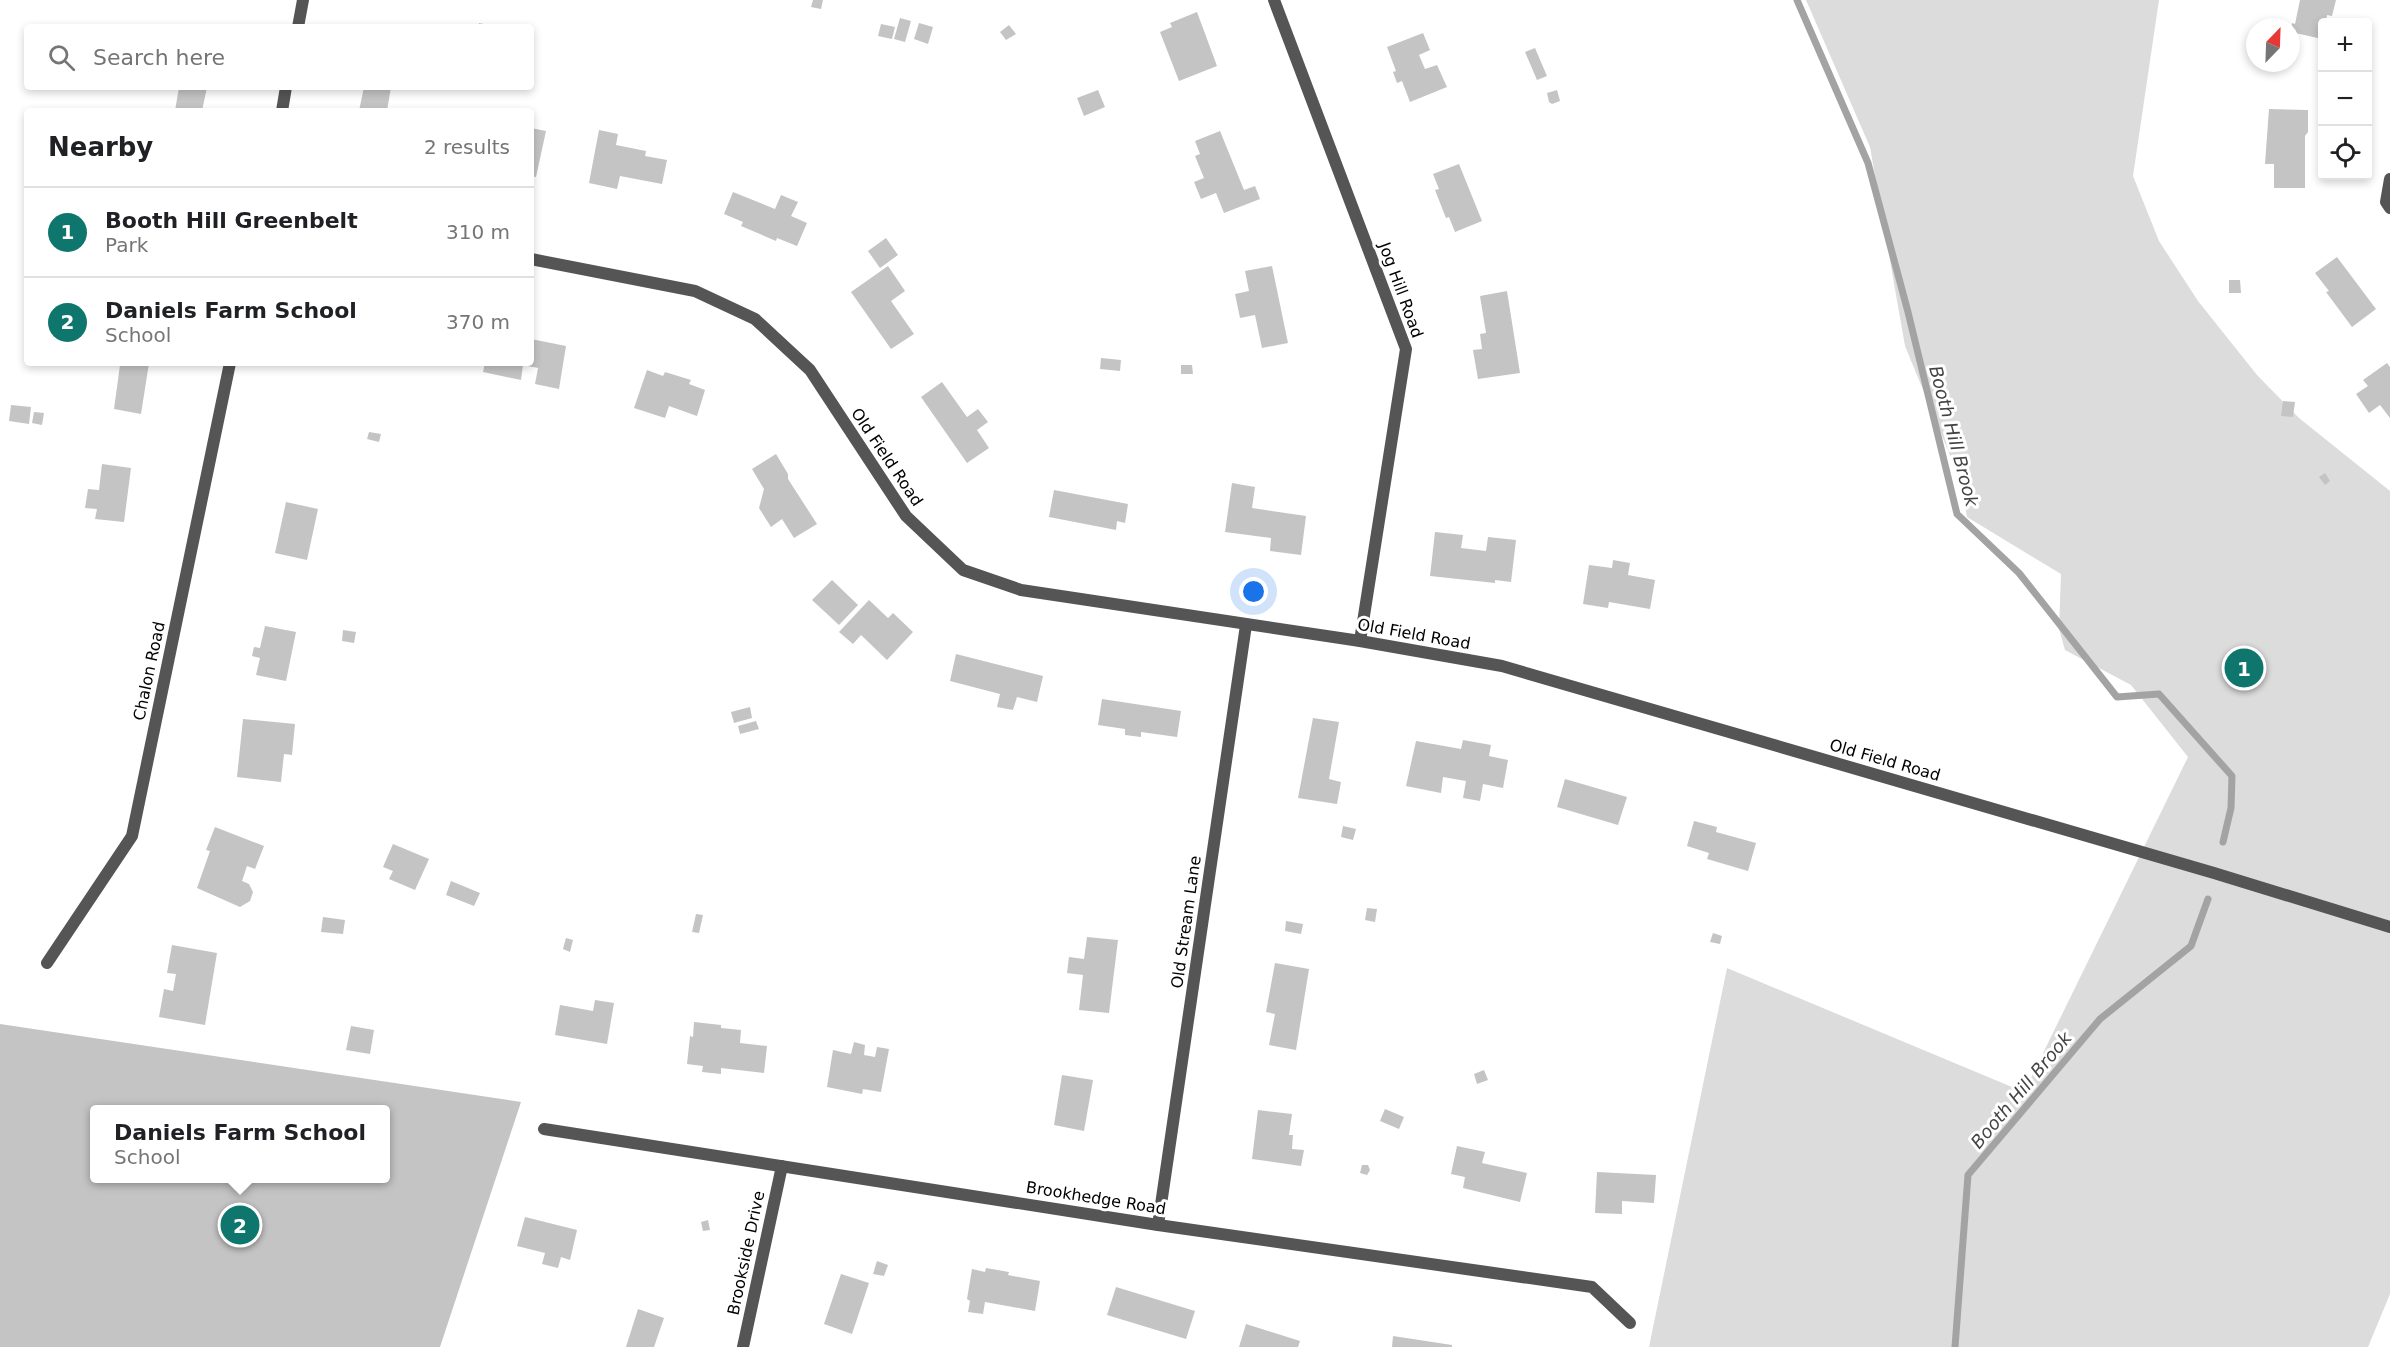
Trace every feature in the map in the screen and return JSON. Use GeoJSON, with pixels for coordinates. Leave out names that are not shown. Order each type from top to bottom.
{"type":"FeatureCollection","features":[{"type":"Feature","properties":{"kind":"street"},"geometry":{"type":"LineString","coordinates":[[299,24],[303,0]]}},
{"type":"Feature","properties":{"kind":"street","name":"Jog Hill Road"},"geometry":{"type":"LineString","coordinates":[[1274,0],[1406,349],[1360,641]]}},
{"type":"Feature","properties":{"kind":"street"},"geometry":{"type":"LineString","coordinates":[[282,108],[286,90]]}},
{"type":"Feature","properties":{"kind":"street"},"geometry":{"type":"LineString","coordinates":[[2390,179],[2386,202],[2390,208]]}},
{"type":"Feature","properties":{"kind":"street","name":"Old Field Road"},"geometry":{"type":"LineString","coordinates":[[534,260],[695,291],[754,319],[810,370],[906,516],[963,570],[1021,590],[1360,641],[1502,666],[2214,873],[2390,927]]}},
{"type":"Feature","properties":{"kind":"street","name":"Chalon Road"},"geometry":{"type":"LineString","coordinates":[[46,963],[132,836],[229,366]]}},
{"type":"Feature","properties":{"kind":"street","name":"Old Stream Lane"},"geometry":{"type":"LineString","coordinates":[[1158,1225],[1246,625]]}},
{"type":"Feature","properties":{"kind":"street","name":"Brookhedge Road"},"geometry":{"type":"LineString","coordinates":[[544,1129],[1158,1225],[1592,1287],[1630,1323]]}},
{"type":"Feature","properties":{"kind":"street","name":"Brookside Drive"},"geometry":{"type":"LineString","coordinates":[[743,1347],[782,1166]]}},
{"type":"Feature","properties":{"kind":"shaded area"},"geometry":{"type":"Polygon","coordinates":[[[1806,0],[2159,0],[2133,176],[2159,241],[2198,301],[2257,375],[2299,418],[2390,491],[2390,1294],[2368,1347],[1649,1347],[1727,968],[2024,1092],[2188,757],[2131,685],[2065,650],[2059,629],[2061,574],[1967,517],[1959,477],[1905,346],[1870,147],[1806,0]]]}},
{"type":"Feature","properties":{"kind":"building"},"geometry":{"type":"Polygon","coordinates":[[[813,0],[823,0],[821,9],[811,7],[813,0]]]}},
{"type":"Feature","properties":{"kind":"building"},"geometry":{"type":"Polygon","coordinates":[[[2300,0],[2336,0],[2332,16],[2318,18],[2318,38],[2300,34],[2300,18],[2296,18],[2300,0]]]}},
{"type":"Feature","properties":{"kind":"building"},"geometry":{"type":"Polygon","coordinates":[[[1197,12],[1217,66],[1179,81],[1160,32],[1172,27],[1170,23],[1197,12]]]}},
{"type":"Feature","properties":{"kind":"building"},"geometry":{"type":"Polygon","coordinates":[[[900,18],[911,21],[905,42],[894,39],[900,18]]]}},
{"type":"Feature","properties":{"kind":"building"},"geometry":{"type":"Polygon","coordinates":[[[919,23],[933,27],[928,44],[914,39],[919,23]]]}},
{"type":"Feature","properties":{"kind":"building"},"geometry":{"type":"Polygon","coordinates":[[[881,24],[895,27],[892,39],[878,36],[881,24]]]}},
{"type":"Feature","properties":{"kind":"building"},"geometry":{"type":"Polygon","coordinates":[[[1009,25],[1016,34],[1006,40],[1000,32],[1009,25]]]}},
{"type":"Feature","properties":{"kind":"building"},"geometry":{"type":"Polygon","coordinates":[[[1423,33],[1430,50],[1419,55],[1425,69],[1437,65],[1447,87],[1410,102],[1402,81],[1397,83],[1393,72],[1396,71],[1387,47],[1423,33]]]}},
{"type":"Feature","properties":{"kind":"building"},"geometry":{"type":"Polygon","coordinates":[[[1535,48],[1547,76],[1537,80],[1525,52],[1535,48]]]}},
{"type":"Feature","properties":{"kind":"building"},"geometry":{"type":"Polygon","coordinates":[[[178,90],[206,90],[203,108],[176,108],[178,90]]]}},
{"type":"Feature","properties":{"kind":"building"},"geometry":{"type":"Polygon","coordinates":[[[363,90],[390,90],[388,108],[360,108],[363,90]]]}},
{"type":"Feature","properties":{"kind":"building"},"geometry":{"type":"Polygon","coordinates":[[[1098,90],[1105,107],[1084,116],[1077,98],[1098,90]]]}},
{"type":"Feature","properties":{"kind":"building"},"geometry":{"type":"Polygon","coordinates":[[[1557,90],[1560,101],[1552,104],[1549,102],[1547,93],[1557,90]]]}},
{"type":"Feature","properties":{"kind":"building"},"geometry":{"type":"Polygon","coordinates":[[[2269,109],[2308,110],[2308,132],[2305,136],[2305,188],[2274,188],[2274,164],[2265,164],[2269,109]]]}},
{"type":"Feature","properties":{"kind":"building"},"geometry":{"type":"Polygon","coordinates":[[[534,129],[546,131],[536,177],[534,177],[534,129]]]}},
{"type":"Feature","properties":{"kind":"building"},"geometry":{"type":"Polygon","coordinates":[[[599,130],[618,134],[616,145],[646,151],[645,156],[667,160],[662,184],[620,176],[617,189],[589,183],[599,130]]]}},
{"type":"Feature","properties":{"kind":"building"},"geometry":{"type":"Polygon","coordinates":[[[1220,131],[1244,190],[1255,186],[1260,199],[1224,213],[1216,193],[1201,199],[1194,182],[1204,178],[1195,156],[1200,154],[1195,141],[1220,131]]]}},
{"type":"Feature","properties":{"kind":"building"},"geometry":{"type":"Polygon","coordinates":[[[1459,164],[1482,221],[1455,232],[1449,217],[1446,218],[1435,190],[1439,189],[1433,174],[1459,164]]]}},
{"type":"Feature","properties":{"kind":"building"},"geometry":{"type":"Polygon","coordinates":[[[733,192],[775,209],[781,195],[798,202],[791,216],[807,223],[797,246],[777,238],[776,241],[741,226],[743,222],[724,214],[733,192]]]}},
{"type":"Feature","properties":{"kind":"building"},"geometry":{"type":"Polygon","coordinates":[[[886,238],[898,255],[880,268],[868,251],[886,238]]]}},
{"type":"Feature","properties":{"kind":"building"},"geometry":{"type":"Polygon","coordinates":[[[2337,257],[2376,309],[2352,327],[2315,273],[2337,257]]]}},
{"type":"Feature","properties":{"kind":"building"},"geometry":{"type":"Polygon","coordinates":[[[888,266],[905,291],[891,301],[914,334],[891,349],[851,292],[888,266]]]}},
{"type":"Feature","properties":{"kind":"building"},"geometry":{"type":"Polygon","coordinates":[[[1272,266],[1288,343],[1262,348],[1255,315],[1240,318],[1235,294],[1249,291],[1245,271],[1272,266]]]}},
{"type":"Feature","properties":{"kind":"building"},"geometry":{"type":"Polygon","coordinates":[[[2229,280],[2240,280],[2241,293],[2229,293],[2229,280]]]}},
{"type":"Feature","properties":{"kind":"building"},"geometry":{"type":"Polygon","coordinates":[[[1507,291],[1520,373],[1478,379],[1473,350],[1482,349],[1480,334],[1486,333],[1480,296],[1507,291]]]}},
{"type":"Feature","properties":{"kind":"building"},"geometry":{"type":"Polygon","coordinates":[[[534,340],[566,346],[559,389],[535,384],[538,368],[528,366],[534,366],[534,340]]]}},
{"type":"Feature","properties":{"kind":"building"},"geometry":{"type":"Polygon","coordinates":[[[1101,358],[1121,360],[1120,371],[1100,369],[1101,358]]]}},
{"type":"Feature","properties":{"kind":"building"},"geometry":{"type":"Polygon","coordinates":[[[2387,363],[2390,367],[2390,418],[2380,405],[2369,413],[2356,394],[2368,386],[2363,380],[2387,363]]]}},
{"type":"Feature","properties":{"kind":"building"},"geometry":{"type":"Polygon","coordinates":[[[1181,365],[1192,365],[1193,374],[1181,374],[1181,365]]]}},
{"type":"Feature","properties":{"kind":"building"},"geometry":{"type":"Polygon","coordinates":[[[120,366],[149,366],[141,414],[114,409],[120,366]]]}},
{"type":"Feature","properties":{"kind":"building"},"geometry":{"type":"Polygon","coordinates":[[[484,366],[523,366],[521,380],[483,372],[484,366]]]}},
{"type":"Feature","properties":{"kind":"building"},"geometry":{"type":"Polygon","coordinates":[[[647,370],[663,376],[665,372],[691,380],[689,384],[705,390],[697,416],[669,406],[665,418],[634,408],[647,370]]]}},
{"type":"Feature","properties":{"kind":"building"},"geometry":{"type":"Polygon","coordinates":[[[942,382],[967,417],[978,409],[988,422],[977,430],[989,448],[967,463],[921,397],[942,382]]]}},
{"type":"Feature","properties":{"kind":"building"},"geometry":{"type":"Polygon","coordinates":[[[2283,401],[2295,402],[2293,417],[2281,416],[2283,401]]]}},
{"type":"Feature","properties":{"kind":"building"},"geometry":{"type":"Polygon","coordinates":[[[11,405],[31,407],[29,424],[9,421],[11,405]]]}},
{"type":"Feature","properties":{"kind":"building"},"geometry":{"type":"Polygon","coordinates":[[[34,412],[44,413],[42,425],[32,423],[34,412]]]}},
{"type":"Feature","properties":{"kind":"building"},"geometry":{"type":"Polygon","coordinates":[[[369,432],[381,434],[379,442],[367,439],[369,432]]]}},
{"type":"Feature","properties":{"kind":"building"},"geometry":{"type":"Polygon","coordinates":[[[776,454],[788,474],[788,479],[817,524],[794,538],[782,519],[771,527],[759,508],[764,489],[752,469],[776,454]]]}},
{"type":"Feature","properties":{"kind":"building"},"geometry":{"type":"Polygon","coordinates":[[[102,464],[131,468],[124,522],[95,519],[97,509],[85,508],[88,489],[99,490],[102,464]]]}},
{"type":"Feature","properties":{"kind":"building"},"geometry":{"type":"Polygon","coordinates":[[[2325,473],[2330,481],[2325,485],[2319,477],[2325,473]]]}},
{"type":"Feature","properties":{"kind":"building"},"geometry":{"type":"Polygon","coordinates":[[[1232,483],[1255,487],[1252,508],[1306,516],[1301,555],[1270,551],[1271,538],[1225,532],[1232,483]]]}},
{"type":"Feature","properties":{"kind":"building"},"geometry":{"type":"Polygon","coordinates":[[[1054,490],[1128,504],[1125,523],[1117,521],[1116,530],[1049,517],[1054,490]]]}},
{"type":"Feature","properties":{"kind":"building"},"geometry":{"type":"Polygon","coordinates":[[[286,502],[318,509],[307,560],[275,553],[286,502]]]}},
{"type":"Feature","properties":{"kind":"building"},"geometry":{"type":"Polygon","coordinates":[[[1435,532],[1463,535],[1461,548],[1486,551],[1488,537],[1516,540],[1511,582],[1495,580],[1495,583],[1430,576],[1435,532]]]}},
{"type":"Feature","properties":{"kind":"building"},"geometry":{"type":"Polygon","coordinates":[[[1613,560],[1630,563],[1628,575],[1655,580],[1650,609],[1609,602],[1608,608],[1583,604],[1589,565],[1612,568],[1613,560]]]}},
{"type":"Feature","properties":{"kind":"building"},"geometry":{"type":"Polygon","coordinates":[[[832,580],[858,605],[839,625],[812,600],[832,580]]]}},
{"type":"Feature","properties":{"kind":"building"},"geometry":{"type":"Polygon","coordinates":[[[869,600],[888,618],[893,613],[913,632],[887,660],[861,635],[853,644],[839,632],[869,600]]]}},
{"type":"Feature","properties":{"kind":"building"},"geometry":{"type":"Polygon","coordinates":[[[265,626],[296,632],[286,681],[256,675],[260,658],[252,656],[254,647],[260,648],[265,626]]]}},
{"type":"Feature","properties":{"kind":"building"},"geometry":{"type":"Polygon","coordinates":[[[343,630],[356,632],[354,643],[342,641],[343,630]]]}},
{"type":"Feature","properties":{"kind":"building"},"geometry":{"type":"Polygon","coordinates":[[[956,654],[1043,676],[1037,702],[1017,697],[1013,710],[997,707],[1000,694],[950,681],[956,654]]]}},
{"type":"Feature","properties":{"kind":"building"},"geometry":{"type":"Polygon","coordinates":[[[1102,699],[1181,711],[1177,737],[1141,732],[1141,737],[1125,735],[1125,729],[1098,725],[1102,699]]]}},
{"type":"Feature","properties":{"kind":"building"},"geometry":{"type":"Polygon","coordinates":[[[750,707],[752,718],[734,723],[731,712],[750,707]]]}},
{"type":"Feature","properties":{"kind":"building"},"geometry":{"type":"Polygon","coordinates":[[[1313,718],[1339,722],[1329,779],[1341,782],[1337,804],[1298,798],[1313,718]]]}},
{"type":"Feature","properties":{"kind":"building"},"geometry":{"type":"Polygon","coordinates":[[[243,719],[295,724],[292,755],[284,754],[281,782],[237,777],[243,719]]]}},
{"type":"Feature","properties":{"kind":"building"},"geometry":{"type":"Polygon","coordinates":[[[756,721],[759,729],[740,734],[738,726],[756,721]]]}},
{"type":"Feature","properties":{"kind":"building"},"geometry":{"type":"Polygon","coordinates":[[[1463,740],[1491,745],[1489,756],[1508,760],[1503,788],[1483,784],[1480,801],[1463,798],[1466,781],[1443,777],[1441,793],[1406,786],[1416,741],[1461,749],[1463,740]]]}},
{"type":"Feature","properties":{"kind":"building"},"geometry":{"type":"Polygon","coordinates":[[[1565,779],[1627,797],[1618,825],[1557,807],[1565,779]]]}},
{"type":"Feature","properties":{"kind":"building"},"geometry":{"type":"Polygon","coordinates":[[[1694,821],[1717,827],[1716,832],[1756,843],[1748,871],[1707,859],[1709,853],[1687,846],[1694,821]]]}},
{"type":"Feature","properties":{"kind":"building"},"geometry":{"type":"Polygon","coordinates":[[[1343,826],[1356,829],[1353,840],[1341,837],[1343,826]]]}},
{"type":"Feature","properties":{"kind":"building"},"geometry":{"type":"Polygon","coordinates":[[[215,827],[264,846],[255,869],[247,866],[242,881],[249,884],[253,892],[250,901],[240,907],[197,888],[210,851],[206,850],[215,827]]]}},
{"type":"Feature","properties":{"kind":"building"},"geometry":{"type":"Polygon","coordinates":[[[393,844],[429,859],[415,890],[389,879],[393,871],[383,867],[393,844]]]}},
{"type":"Feature","properties":{"kind":"building"},"geometry":{"type":"Polygon","coordinates":[[[451,881],[480,893],[474,906],[446,895],[451,881]]]}},
{"type":"Feature","properties":{"kind":"building"},"geometry":{"type":"Polygon","coordinates":[[[1367,908],[1377,909],[1375,922],[1365,920],[1367,908]]]}},
{"type":"Feature","properties":{"kind":"building"},"geometry":{"type":"Polygon","coordinates":[[[696,914],[703,915],[699,933],[692,932],[696,914]]]}},
{"type":"Feature","properties":{"kind":"building"},"geometry":{"type":"Polygon","coordinates":[[[323,917],[345,920],[343,934],[321,932],[323,917]]]}},
{"type":"Feature","properties":{"kind":"building"},"geometry":{"type":"Polygon","coordinates":[[[1286,921],[1303,924],[1301,934],[1285,931],[1286,921]]]}},
{"type":"Feature","properties":{"kind":"building"},"geometry":{"type":"Polygon","coordinates":[[[1713,933],[1722,936],[1720,944],[1710,942],[1713,933]]]}},
{"type":"Feature","properties":{"kind":"building"},"geometry":{"type":"Polygon","coordinates":[[[1087,937],[1118,940],[1109,1013],[1079,1010],[1083,975],[1067,973],[1069,957],[1084,959],[1087,937]]]}},
{"type":"Feature","properties":{"kind":"building"},"geometry":{"type":"Polygon","coordinates":[[[566,938],[573,940],[570,952],[563,949],[566,938]]]}},
{"type":"Feature","properties":{"kind":"building"},"geometry":{"type":"Polygon","coordinates":[[[172,945],[217,953],[205,1025],[159,1017],[164,989],[173,991],[176,974],[167,973],[172,945]]]}},
{"type":"Feature","properties":{"kind":"building"},"geometry":{"type":"Polygon","coordinates":[[[1275,963],[1309,969],[1296,1050],[1269,1045],[1275,1014],[1266,1012],[1275,963]]]}},
{"type":"Feature","properties":{"kind":"building"},"geometry":{"type":"Polygon","coordinates":[[[595,1000],[614,1003],[607,1044],[555,1035],[560,1005],[593,1011],[595,1000]]]}},
{"type":"Feature","properties":{"kind":"building"},"geometry":{"type":"Polygon","coordinates":[[[694,1022],[741,1030],[740,1043],[767,1046],[764,1073],[721,1068],[721,1074],[702,1072],[703,1066],[687,1064],[694,1022]]]}},
{"type":"Feature","properties":{"kind":"building"},"geometry":{"type":"Polygon","coordinates":[[[0,1024],[521,1102],[440,1347],[0,1347],[0,1024]]]}},
{"type":"Feature","properties":{"kind":"building"},"geometry":{"type":"Polygon","coordinates":[[[351,1026],[374,1030],[370,1054],[346,1050],[351,1026]]]}},
{"type":"Feature","properties":{"kind":"building"},"geometry":{"type":"Polygon","coordinates":[[[854,1042],[865,1045],[864,1055],[875,1057],[877,1047],[889,1049],[881,1092],[863,1089],[862,1094],[827,1087],[833,1050],[851,1054],[854,1042]]]}},
{"type":"Feature","properties":{"kind":"building"},"geometry":{"type":"Polygon","coordinates":[[[1484,1070],[1488,1080],[1477,1084],[1474,1074],[1484,1070]]]}},
{"type":"Feature","properties":{"kind":"building"},"geometry":{"type":"Polygon","coordinates":[[[1062,1075],[1093,1080],[1084,1131],[1054,1125],[1062,1075]]]}},
{"type":"Feature","properties":{"kind":"building"},"geometry":{"type":"Polygon","coordinates":[[[1385,1109],[1404,1117],[1399,1129],[1380,1121],[1385,1109]]]}},
{"type":"Feature","properties":{"kind":"building"},"geometry":{"type":"Polygon","coordinates":[[[1258,1110],[1292,1114],[1289,1135],[1293,1135],[1292,1149],[1304,1150],[1301,1166],[1252,1159],[1258,1110]]]}},
{"type":"Feature","properties":{"kind":"building"},"geometry":{"type":"Polygon","coordinates":[[[1457,1146],[1485,1152],[1482,1163],[1527,1173],[1520,1202],[1463,1188],[1465,1177],[1451,1174],[1457,1146]]]}},
{"type":"Feature","properties":{"kind":"building"},"geometry":{"type":"Polygon","coordinates":[[[1362,1165],[1368,1165],[1370,1170],[1367,1175],[1360,1173],[1362,1165]]]}},
{"type":"Feature","properties":{"kind":"building"},"geometry":{"type":"Polygon","coordinates":[[[1597,1172],[1656,1175],[1654,1203],[1622,1201],[1622,1214],[1595,1213],[1597,1172]]]}},
{"type":"Feature","properties":{"kind":"building"},"geometry":{"type":"Polygon","coordinates":[[[525,1217],[577,1230],[570,1260],[561,1257],[558,1268],[542,1264],[545,1253],[517,1246],[525,1217]]]}},
{"type":"Feature","properties":{"kind":"building"},"geometry":{"type":"Polygon","coordinates":[[[708,1220],[710,1230],[703,1231],[701,1222],[708,1220]]]}},
{"type":"Feature","properties":{"kind":"building"},"geometry":{"type":"Polygon","coordinates":[[[877,1261],[888,1265],[884,1276],[873,1274],[877,1261]]]}},
{"type":"Feature","properties":{"kind":"building"},"geometry":{"type":"Polygon","coordinates":[[[986,1268],[1040,1281],[1035,1311],[985,1302],[983,1314],[968,1312],[970,1301],[967,1299],[972,1269],[985,1272],[986,1268]]]}},
{"type":"Feature","properties":{"kind":"building"},"geometry":{"type":"Polygon","coordinates":[[[841,1274],[869,1283],[852,1334],[824,1324],[841,1274]]]}},
{"type":"Feature","properties":{"kind":"building"},"geometry":{"type":"Polygon","coordinates":[[[1116,1287],[1195,1311],[1186,1339],[1107,1315],[1116,1287]]]}},
{"type":"Feature","properties":{"kind":"building"},"geometry":{"type":"Polygon","coordinates":[[[638,1309],[664,1318],[654,1347],[626,1347],[638,1309]]]}},
{"type":"Feature","properties":{"kind":"building"},"geometry":{"type":"Polygon","coordinates":[[[1246,1324],[1300,1341],[1298,1347],[1239,1347],[1246,1324]]]}},
{"type":"Feature","properties":{"kind":"building"},"geometry":{"type":"Polygon","coordinates":[[[1393,1336],[1452,1345],[1452,1347],[1392,1347],[1393,1336]]]}},
{"type":"Feature","properties":{"kind":"waterway","name":"Booth Hill Brook"},"geometry":{"type":"LineString","coordinates":[[1797,0],[1868,163],[1908,312],[1957,514],[2019,573],[2117,697],[2159,694],[2232,776],[2231,808],[2223,842]]}},
{"type":"Feature","properties":{"kind":"waterway","name":"Booth Hill Brook"},"geometry":{"type":"LineString","coordinates":[[1955,1347],[1968,1175],[2100,1019],[2191,946],[2208,899]]}},
{"type":"Feature","properties":{"kind":"place","name":"Booth Hill Greenbelt"},"geometry":{"type":"Point","coordinates":[2244,668]}},
{"type":"Feature","properties":{"kind":"place","name":"Daniels Farm School"},"geometry":{"type":"Point","coordinates":[240,1225]}}]}
